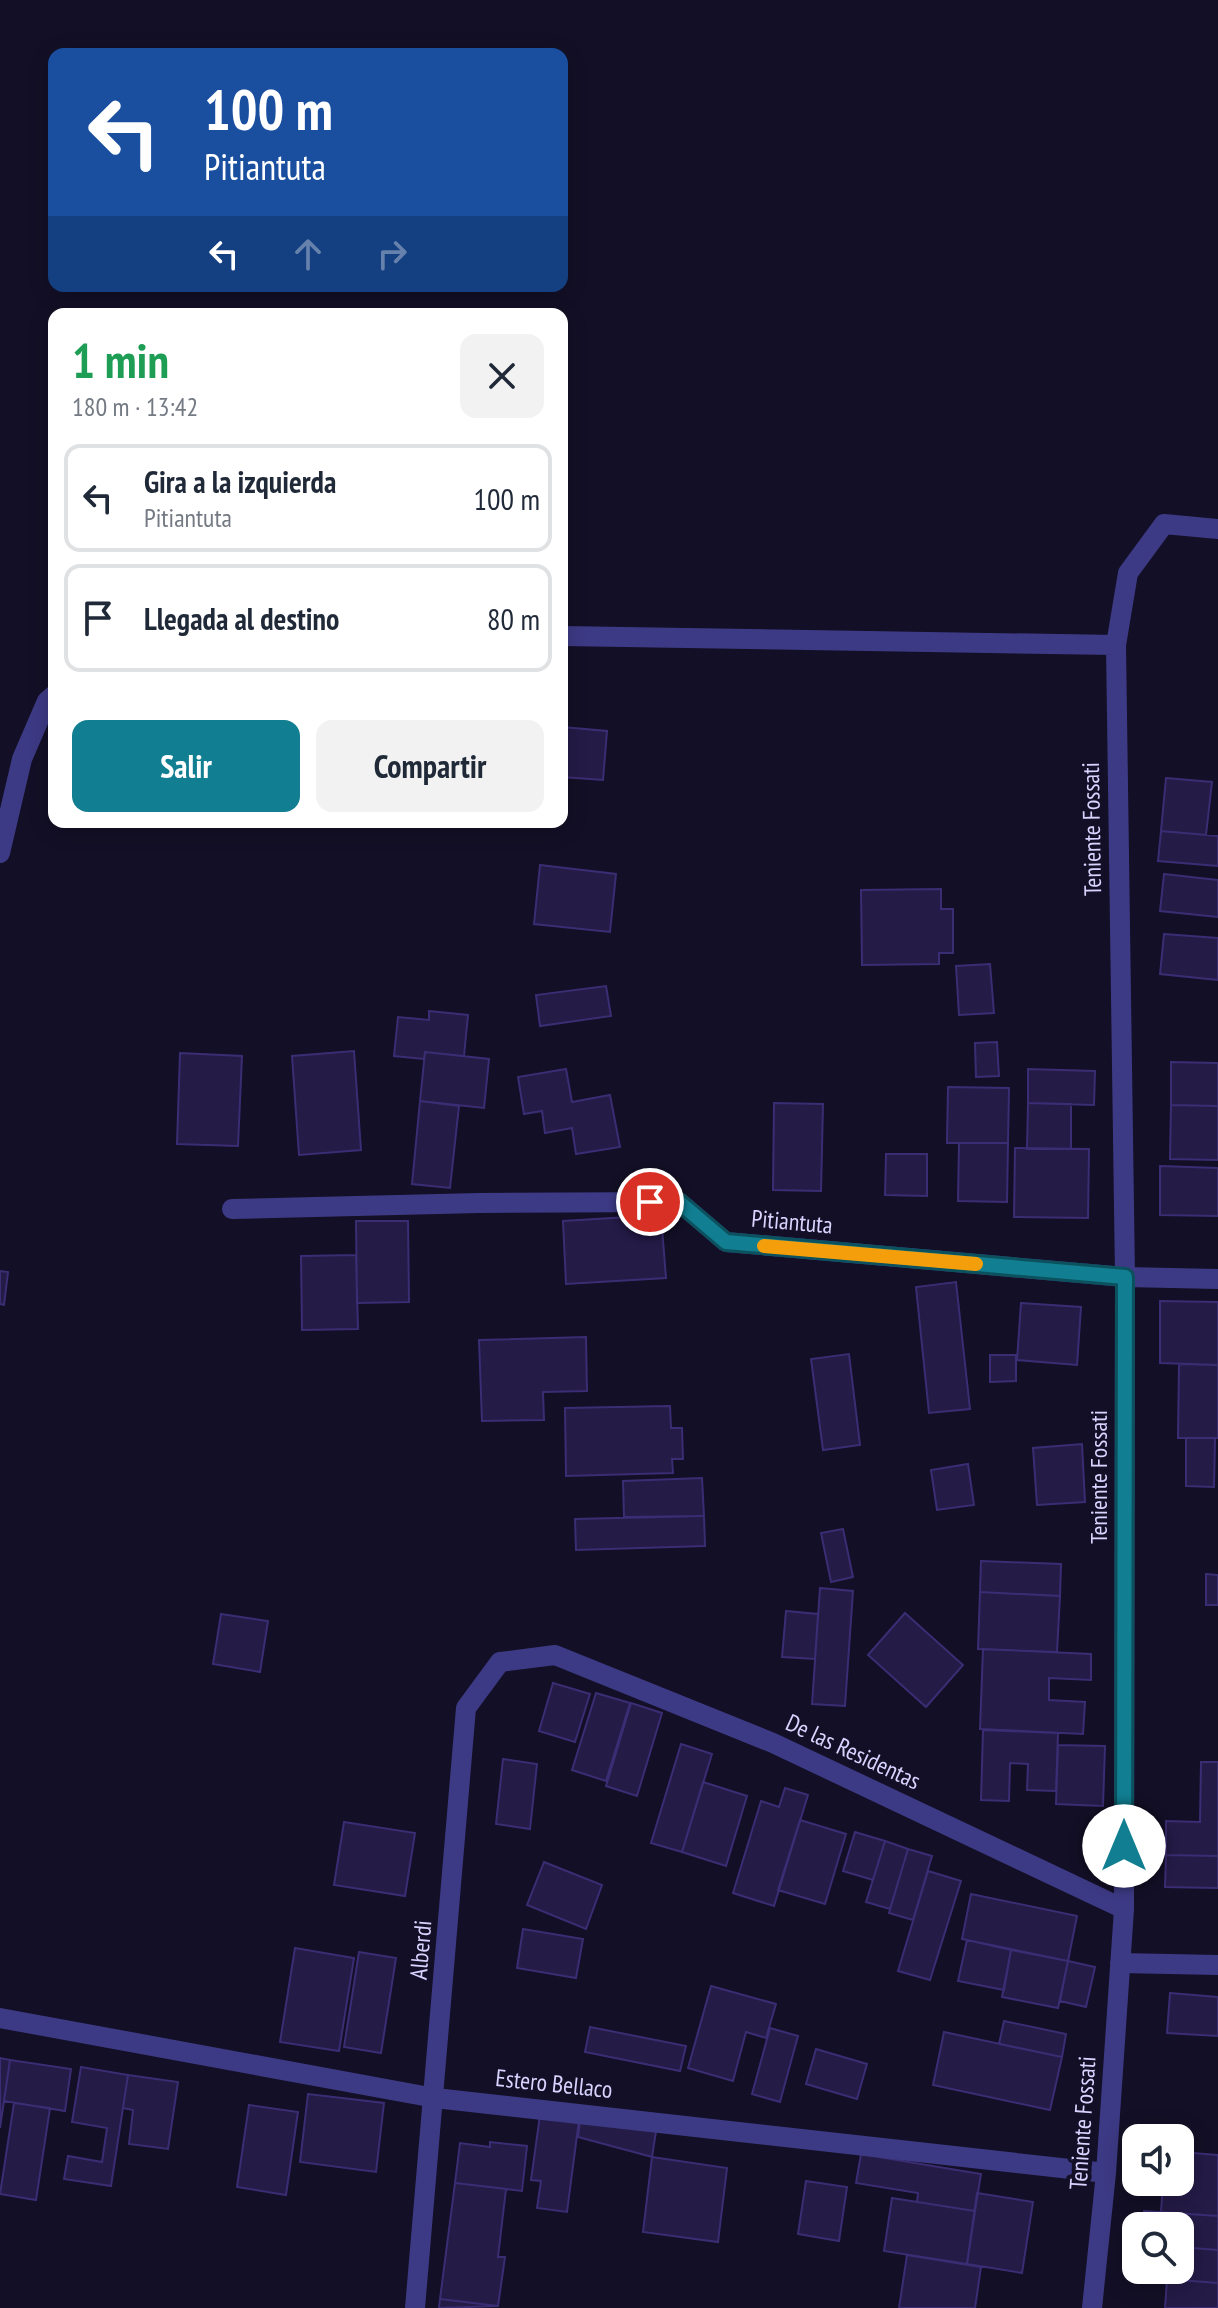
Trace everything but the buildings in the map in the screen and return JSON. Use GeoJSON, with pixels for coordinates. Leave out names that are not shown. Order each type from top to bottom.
{"type":"FeatureCollection","features":[{"type":"Feature","properties":{"kind":"street","name":"Teniente Fossati"},"geometry":{"type":"LineString","coordinates":[[1092,2308],[1106,2173],[1124,1909],[1125,1277],[1116,645],[1128,573],[1164,524],[1218,529]]}},
{"type":"Feature","properties":{"kind":"street"},"geometry":{"type":"LineString","coordinates":[[568,636],[1116,645]]}},
{"type":"Feature","properties":{"kind":"street"},"geometry":{"type":"LineString","coordinates":[[0,853],[22,759],[48,700]]}},
{"type":"Feature","properties":{"kind":"street","name":"Pitiantuta"},"geometry":{"type":"LineString","coordinates":[[232,1209],[679,1202],[726,1242],[1125,1277],[1218,1279]]}},
{"type":"Feature","properties":{"kind":"street","name":"De las Residentas"},"geometry":{"type":"LineString","coordinates":[[555,1655],[773,1743],[1124,1909]]}},
{"type":"Feature","properties":{"kind":"street","name":"Alberdi"},"geometry":{"type":"LineString","coordinates":[[415,2308],[466,1708],[500,1662],[555,1655]]}},
{"type":"Feature","properties":{"kind":"street"},"geometry":{"type":"LineString","coordinates":[[1120,1963],[1218,1965]]}},
{"type":"Feature","properties":{"kind":"street","name":"Estero Bellaco"},"geometry":{"type":"LineString","coordinates":[[0,2018],[435,2098],[1106,2173]]}},
{"type":"Feature","properties":{"kind":"slow traffic"},"geometry":{"type":"LineString","coordinates":[[764,1246],[976,1264]]}},
{"type":"Feature","properties":{"kind":"route"},"geometry":{"type":"LineString","coordinates":[[650,1202],[679,1202],[726,1242],[1125,1277],[1124,1846]]}}]}
